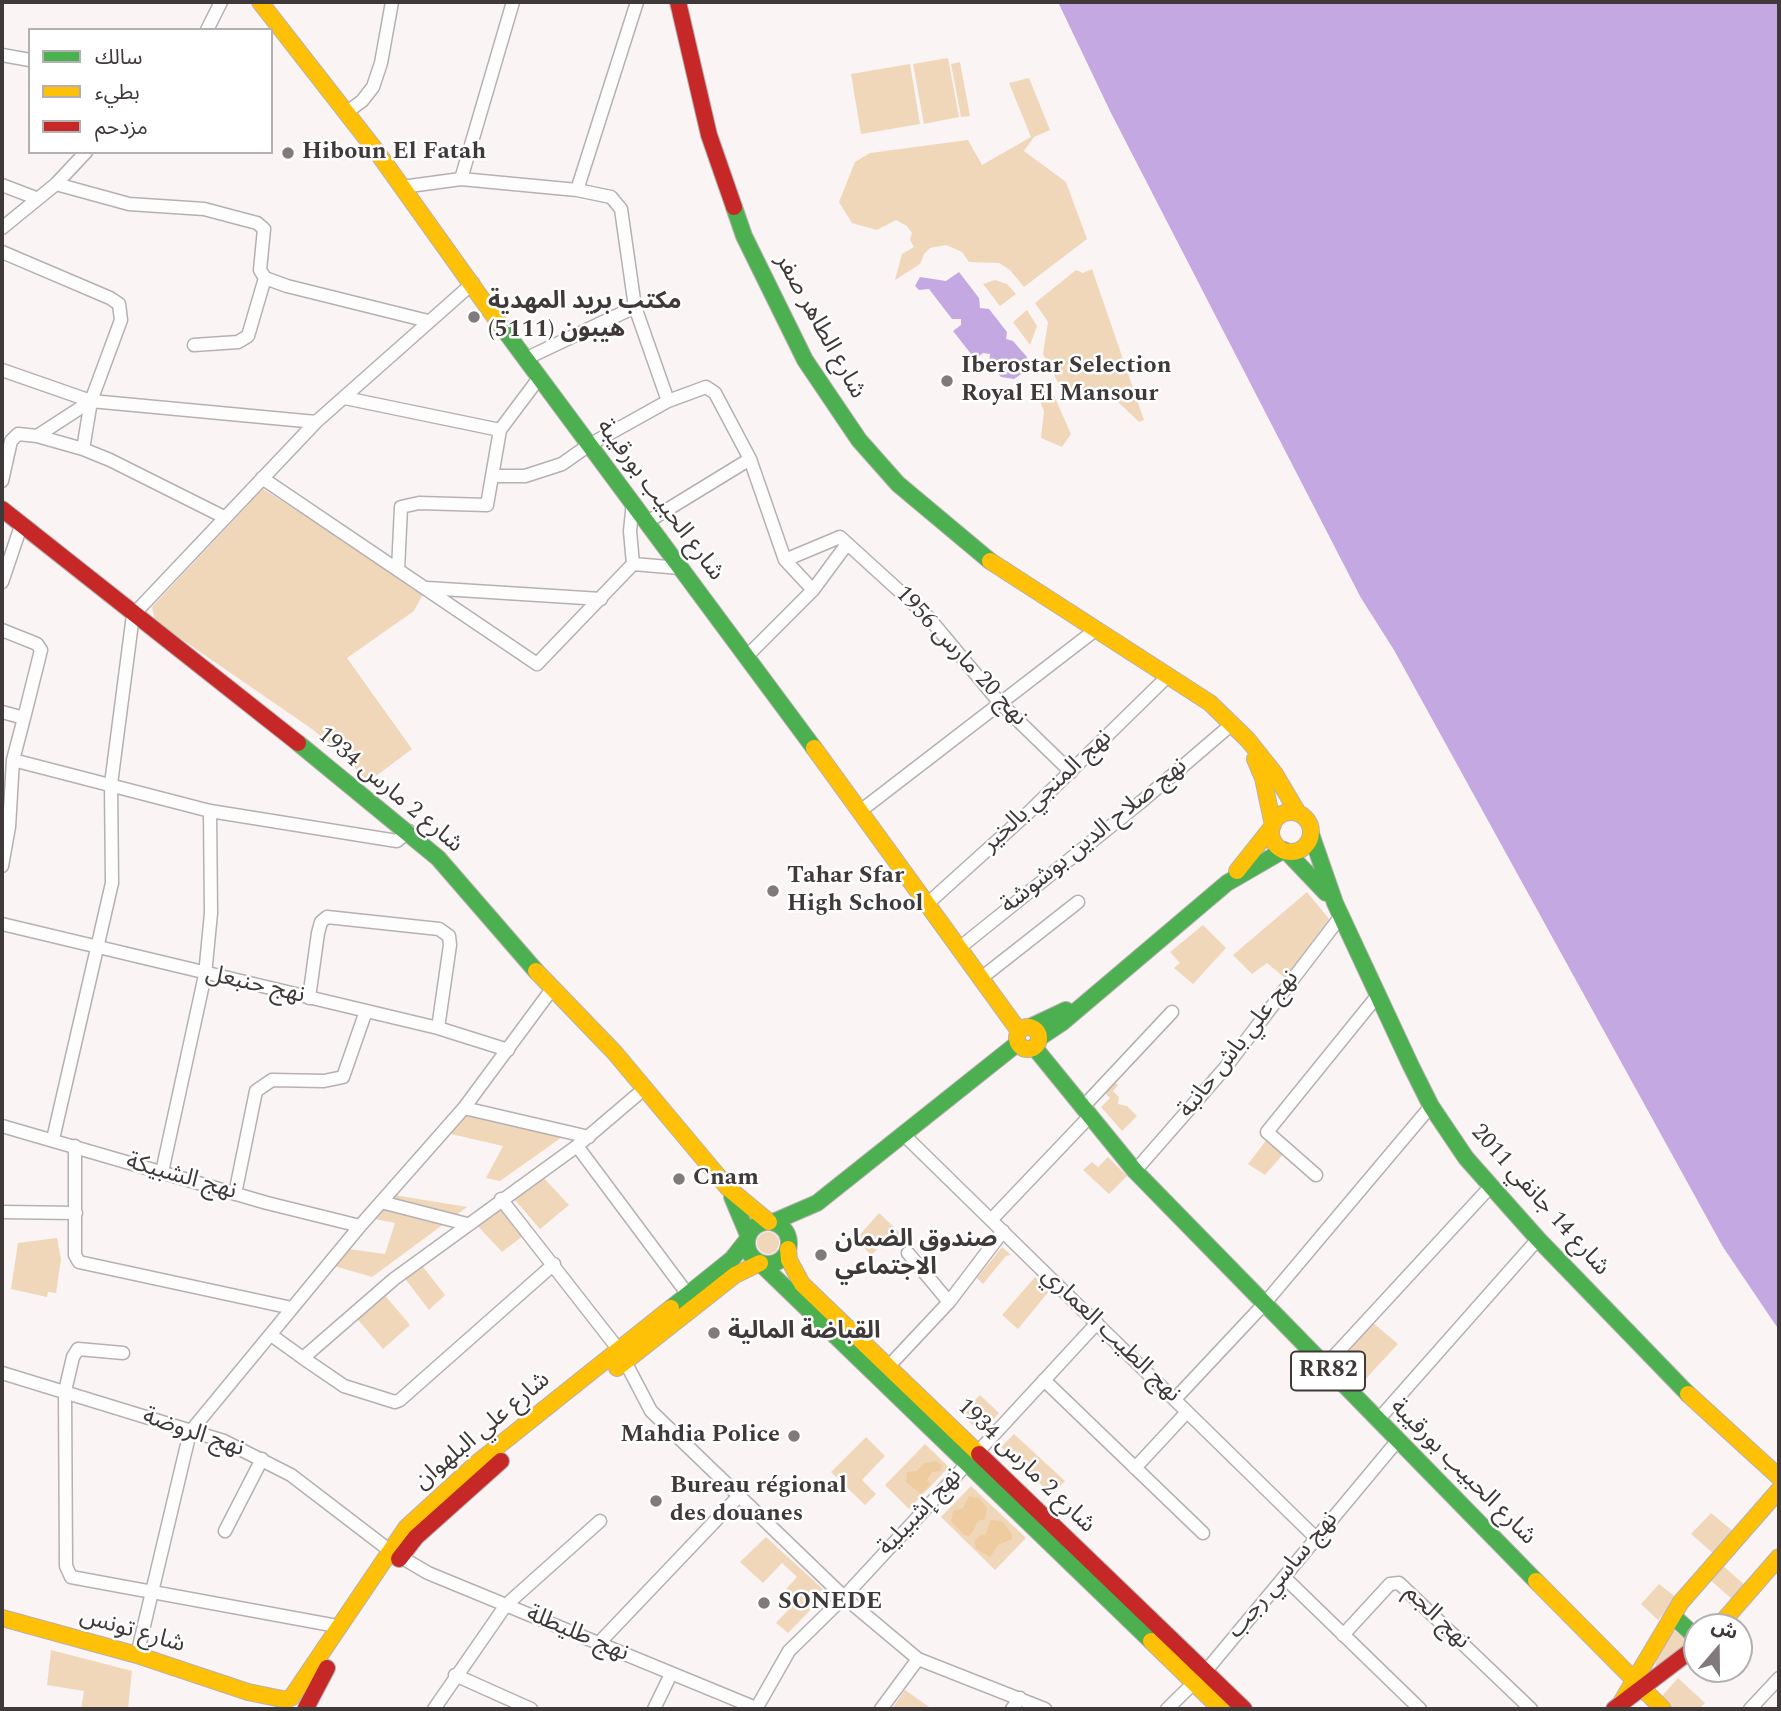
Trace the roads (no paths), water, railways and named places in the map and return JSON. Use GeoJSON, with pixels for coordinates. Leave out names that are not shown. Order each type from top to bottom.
{"type":"FeatureCollection","features":[{"type":"Feature","properties":{"kind":"main road","name":"شارع الحبيب بورقيبة"},"geometry":{"type":"LineString","coordinates":[[260,2],[347,112],[525,359],[747,656],[980,979],[1086,1112],[1135,1171],[1324,1367],[1663,1709]]}},
{"type":"Feature","properties":{"kind":"main road","name":"شارع الطاهر صفر"},"geometry":{"type":"LineString","coordinates":[[678,2],[709,135],[740,226],[777,308],[830,400],[859,440],[908,493],[990,561],[1094,631],[1210,703],[1248,740],[1275,774],[1298,813]]}},
{"type":"Feature","properties":{"kind":"main road","name":"شارع 2 مارس 1934"},"geometry":{"type":"LineString","coordinates":[[2,509],[409,831],[438,858],[552,989],[615,1053],[728,1188],[771,1222]]}},
{"type":"Feature","properties":{"kind":"main road","name":"شارع الطاهر صفر"},"geometry":{"type":"LineString","coordinates":[[1248,740],[1263,778],[1273,826]]}},
{"type":"Feature","properties":{"kind":"main road"},"geometry":{"type":"LineString","coordinates":[[817,1203],[774,1263],[760,1262],[750,1254],[747,1238],[756,1225],[771,1222],[817,1203],[1028,1037],[1084,1001],[1227,883],[1268,857],[1285,850],[1303,848],[1311,834],[1310,824],[1298,813],[1283,814],[1227,883]]}},
{"type":"Feature","properties":{"kind":"main road"},"geometry":{"type":"LineString","coordinates":[[1273,826],[1273,838],[1285,850]]}},
{"type":"Feature","properties":{"kind":"main road","name":"شارع 14 جانفي 2011"},"geometry":{"type":"LineString","coordinates":[[1311,834],[1338,910],[1431,1106],[1466,1158],[1538,1239],[1679,1386],[1779,1478]]}},
{"type":"Feature","properties":{"kind":"main road","name":"شارع 14 جانفي 2011"},"geometry":{"type":"LineString","coordinates":[[1285,850],[1304,866],[1338,910]]}},
{"type":"Feature","properties":{"kind":"main road","name":"شارع 2 مارس 1934"},"geometry":{"type":"LineString","coordinates":[[728,1188],[747,1238]]}},
{"type":"Feature","properties":{"kind":"main road"},"geometry":{"type":"LineString","coordinates":[[771,1222],[784,1230],[788,1245]]}},
{"type":"Feature","properties":{"kind":"main road","name":"شارع علي البلهوان"},"geometry":{"type":"LineString","coordinates":[[283,1704],[337,1626],[395,1553],[416,1537],[482,1468],[692,1300],[732,1259],[747,1238]]}},
{"type":"Feature","properties":{"kind":"main road","name":"شارع 2 مارس 1934"},"geometry":{"type":"LineString","coordinates":[[788,1245],[789,1260],[802,1284],[888,1367],[971,1458]]}},
{"type":"Feature","properties":{"kind":"main road","name":"شارع 2 مارس 1934"},"geometry":{"type":"LineString","coordinates":[[760,1262],[971,1458],[1199,1677],[1244,1709]]}},
{"type":"Feature","properties":{"kind":"main road","name":"شارع علي البلهوان"},"geometry":{"type":"LineString","coordinates":[[692,1300],[760,1262]]}},
{"type":"Feature","properties":{"kind":"main road"},"geometry":{"type":"LineString","coordinates":[[1640,1685],[1681,1602],[1779,1490]]}},
{"type":"Feature","properties":{"kind":"main road","name":"شارع علي البلهوان"},"geometry":{"type":"LineString","coordinates":[[306,1708],[395,1553]]}},
{"type":"Feature","properties":{"kind":"main road"},"geometry":{"type":"LineString","coordinates":[[1730,1613],[1779,1557]]}},
{"type":"Feature","properties":{"kind":"main road"},"geometry":{"type":"LineString","coordinates":[[1673,1616],[1683,1625]]}},
{"type":"Feature","properties":{"kind":"main road","name":"شارع تونس"},"geometry":{"type":"LineString","coordinates":[[2,1618],[136,1655],[283,1704]]}},
{"type":"Feature","properties":{"kind":"main road"},"geometry":{"type":"LineString","coordinates":[[1618,1705],[1640,1685],[1683,1656]]}},
{"type":"Feature","properties":{"kind":"main road","name":"شارع 2 مارس 1934"},"geometry":{"type":"LineString","coordinates":[[1199,1677],[1221,1709]]}},
{"type":"Feature","properties":{"kind":"main road"},"geometry":{"type":"LineString","coordinates":[[283,1704],[300,1700],[306,1708]]}},
{"type":"Feature","properties":{"kind":"street"},"geometry":{"type":"LineString","coordinates":[[208,28],[221,2]]}},
{"type":"Feature","properties":{"kind":"street"},"geometry":{"type":"LineString","coordinates":[[347,112],[362,101],[373,87],[381,63],[391,2]]}},
{"type":"Feature","properties":{"kind":"street"},"geometry":{"type":"LineString","coordinates":[[461,179],[513,2]]}},
{"type":"Feature","properties":{"kind":"street"},"geometry":{"type":"LineString","coordinates":[[576,190],[636,2]]}},
{"type":"Feature","properties":{"kind":"street"},"geometry":{"type":"LineString","coordinates":[[2,55],[28,60]]}},
{"type":"Feature","properties":{"kind":"street"},"geometry":{"type":"LineString","coordinates":[[2,228],[56,184],[84,154]]}},
{"type":"Feature","properties":{"kind":"street"},"geometry":{"type":"LineString","coordinates":[[402,187],[461,179],[576,190],[611,197],[618,202],[635,307],[668,401]]}},
{"type":"Feature","properties":{"kind":"street"},"geometry":{"type":"LineString","coordinates":[[56,184],[129,204],[204,209],[257,223],[264,229],[260,270],[265,278],[287,286],[428,321]]}},
{"type":"Feature","properties":{"kind":"street"},"geometry":{"type":"LineString","coordinates":[[2,185],[36,198]]}},
{"type":"Feature","properties":{"kind":"street"},"geometry":{"type":"LineString","coordinates":[[2,252],[119,304],[121,320],[91,401],[83,449]]}},
{"type":"Feature","properties":{"kind":"street"},"geometry":{"type":"LineString","coordinates":[[194,345],[238,342],[248,336],[265,278]]}},
{"type":"Feature","properties":{"kind":"street"},"geometry":{"type":"LineString","coordinates":[[53,1139],[112,883],[111,784],[133,615],[316,422],[472,283]]}},
{"type":"Feature","properties":{"kind":"street"},"geometry":{"type":"LineString","coordinates":[[525,359],[635,307]]}},
{"type":"Feature","properties":{"kind":"street"},"geometry":{"type":"LineString","coordinates":[[2,370],[91,401],[316,422]]}},
{"type":"Feature","properties":{"kind":"street"},"geometry":{"type":"LineString","coordinates":[[398,570],[401,507],[419,503],[482,508],[490,500],[500,430],[539,378]]}},
{"type":"Feature","properties":{"kind":"street"},"geometry":{"type":"LineString","coordinates":[[494,476],[543,471],[562,464],[589,445],[668,401],[701,388],[711,388],[750,459],[785,560],[813,590]]}},
{"type":"Feature","properties":{"kind":"street"},"geometry":{"type":"LineString","coordinates":[[345,398],[500,430]]}},
{"type":"Feature","properties":{"kind":"street"},"geometry":{"type":"LineString","coordinates":[[37,436],[91,401]]}},
{"type":"Feature","properties":{"kind":"street"},"geometry":{"type":"LineString","coordinates":[[2,481],[11,441],[19,434],[37,436],[83,449],[169,487],[224,517]]}},
{"type":"Feature","properties":{"kind":"street"},"geometry":{"type":"LineString","coordinates":[[647,522],[750,459]]}},
{"type":"Feature","properties":{"kind":"street"},"geometry":{"type":"LineString","coordinates":[[262,478],[537,664],[633,564],[630,531],[634,502]]}},
{"type":"Feature","properties":{"kind":"street"},"geometry":{"type":"LineString","coordinates":[[2,582],[21,526]]}},
{"type":"Feature","properties":{"kind":"street"},"geometry":{"type":"LineString","coordinates":[[785,560],[843,541]]}},
{"type":"Feature","properties":{"kind":"street"},"geometry":{"type":"LineString","coordinates":[[747,656],[813,590],[843,541]]}},
{"type":"Feature","properties":{"kind":"street","name":"نهج 20 مارس 1956"},"geometry":{"type":"LineString","coordinates":[[843,541],[929,618],[999,702],[1071,772]]}},
{"type":"Feature","properties":{"kind":"street"},"geometry":{"type":"LineString","coordinates":[[633,564],[680,568]]}},
{"type":"Feature","properties":{"kind":"street"},"geometry":{"type":"LineString","coordinates":[[427,588],[601,599]]}},
{"type":"Feature","properties":{"kind":"street"},"geometry":{"type":"LineString","coordinates":[[2,630],[37,644],[41,650],[13,760],[2,866]]}},
{"type":"Feature","properties":{"kind":"street"},"geometry":{"type":"LineString","coordinates":[[859,811],[1094,631]]}},
{"type":"Feature","properties":{"kind":"street","name":"نهج المنجي بالخير"},"geometry":{"type":"LineString","coordinates":[[926,905],[1071,772],[1168,676]]}},
{"type":"Feature","properties":{"kind":"street"},"geometry":{"type":"LineString","coordinates":[[2,712],[24,718]]}},
{"type":"Feature","properties":{"kind":"street","name":"نهج صلاح الدين بوشوشة"},"geometry":{"type":"LineString","coordinates":[[958,949],[1232,724]]}},
{"type":"Feature","properties":{"kind":"street"},"geometry":{"type":"LineString","coordinates":[[13,760],[210,811],[397,841],[409,831]]}},
{"type":"Feature","properties":{"kind":"street"},"geometry":{"type":"LineString","coordinates":[[162,1172],[205,975],[211,913],[210,811]]}},
{"type":"Feature","properties":{"kind":"street"},"geometry":{"type":"LineString","coordinates":[[980,979],[1078,902]]}},
{"type":"Feature","properties":{"kind":"street","name":"نهج علي باش حانبة"},"geometry":{"type":"LineString","coordinates":[[1135,1171],[1225,1068],[1338,910]]}},
{"type":"Feature","properties":{"kind":"street"},"geometry":{"type":"LineString","coordinates":[[309,998],[319,928],[327,917],[439,929],[449,936],[450,946],[438,1028]]}},
{"type":"Feature","properties":{"kind":"street","name":"نهج حنبعل"},"geometry":{"type":"LineString","coordinates":[[2,924],[205,975],[438,1028],[508,1050]]}},
{"type":"Feature","properties":{"kind":"street"},"geometry":{"type":"LineString","coordinates":[[136,1655],[190,1432],[219,1392],[271,1335],[360,1226],[464,1108],[552,989]]}},
{"type":"Feature","properties":{"kind":"street"},"geometry":{"type":"LineString","coordinates":[[1316,1175],[1267,1132],[1378,995]]}},
{"type":"Feature","properties":{"kind":"street"},"geometry":{"type":"LineString","coordinates":[[234,1194],[256,1091],[272,1080],[324,1081],[343,1077],[366,1011]]}},
{"type":"Feature","properties":{"kind":"street"},"geometry":{"type":"LineString","coordinates":[[991,1220],[1172,1012]]}},
{"type":"Feature","properties":{"kind":"street"},"geometry":{"type":"LineString","coordinates":[[303,1359],[388,1284],[589,1137],[644,1089]]}},
{"type":"Feature","properties":{"kind":"street"},"geometry":{"type":"LineString","coordinates":[[1175,1399],[1265,1303],[1431,1106]]}},
{"type":"Feature","properties":{"kind":"street"},"geometry":{"type":"LineString","coordinates":[[464,1108],[589,1137]]}},
{"type":"Feature","properties":{"kind":"street","name":"نهج الشبيكة"},"geometry":{"type":"LineString","coordinates":[[2,1126],[234,1194],[360,1226]]}},
{"type":"Feature","properties":{"kind":"street","name":"نهج الطيب العماري"},"geometry":{"type":"LineString","coordinates":[[903,1134],[1317,1538]]}},
{"type":"Feature","properties":{"kind":"street"},"geometry":{"type":"LineString","coordinates":[[75,1146],[75,1255],[79,1262],[292,1308]]}},
{"type":"Feature","properties":{"kind":"street"},"geometry":{"type":"LineString","coordinates":[[577,1146],[692,1300]]}},
{"type":"Feature","properties":{"kind":"street"},"geometry":{"type":"LineString","coordinates":[[1324,1367],[1491,1186]]}},
{"type":"Feature","properties":{"kind":"street"},"geometry":{"type":"LineString","coordinates":[[501,1199],[554,1264],[622,1356],[651,1411],[844,1597],[905,1651],[918,1659],[1045,1709]]}},
{"type":"Feature","properties":{"kind":"street"},"geometry":{"type":"LineString","coordinates":[[381,1202],[467,1224]]}},
{"type":"Feature","properties":{"kind":"street"},"geometry":{"type":"LineString","coordinates":[[2,1212],[76,1213]]}},
{"type":"Feature","properties":{"kind":"street"},"geometry":{"type":"LineString","coordinates":[[888,1367],[949,1302],[1003,1231]]}},
{"type":"Feature","properties":{"kind":"street"},"geometry":{"type":"LineString","coordinates":[[1378,1420],[1538,1239]]}},
{"type":"Feature","properties":{"kind":"street"},"geometry":{"type":"LineString","coordinates":[[908,1253],[949,1302]]}},
{"type":"Feature","properties":{"kind":"street"},"geometry":{"type":"LineString","coordinates":[[271,1335],[344,1386],[395,1402],[554,1264]]}},
{"type":"Feature","properties":{"kind":"street","name":"نهج إشبيلية"},"geometry":{"type":"LineString","coordinates":[[756,1709],[789,1651],[844,1597],[1097,1323]]}},
{"type":"Feature","properties":{"kind":"street"},"geometry":{"type":"LineString","coordinates":[[123,1353],[78,1349],[73,1357],[65,1391],[67,1571],[77,1580],[337,1626]]}},
{"type":"Feature","properties":{"kind":"street","name":"نهج الروضة"},"geometry":{"type":"LineString","coordinates":[[2,1373],[223,1441],[291,1475],[395,1553]]}},
{"type":"Feature","properties":{"kind":"street"},"geometry":{"type":"LineString","coordinates":[[1044,1380],[1203,1533]]}},
{"type":"Feature","properties":{"kind":"street"},"geometry":{"type":"LineString","coordinates":[[1135,1468],[1187,1412]]}},
{"type":"Feature","properties":{"kind":"street","name":"نهج ساسي رجب"},"geometry":{"type":"LineString","coordinates":[[1167,1709],[1199,1677],[1398,1440]]}},
{"type":"Feature","properties":{"kind":"street"},"geometry":{"type":"LineString","coordinates":[[225,1531],[262,1460]]}},
{"type":"Feature","properties":{"kind":"street"},"geometry":{"type":"LineString","coordinates":[[599,1643],[738,1497]]}},
{"type":"Feature","properties":{"kind":"street"},"geometry":{"type":"LineString","coordinates":[[433,1709],[506,1605],[600,1521]]}},
{"type":"Feature","properties":{"kind":"street","name":"نهج طليطلة"},"geometry":{"type":"LineString","coordinates":[[395,1553],[428,1573],[756,1709]]}},
{"type":"Feature","properties":{"kind":"street"},"geometry":{"type":"LineString","coordinates":[[1284,1577],[1420,1709]]}},
{"type":"Feature","properties":{"kind":"street","name":"نهج الجم"},"geometry":{"type":"LineString","coordinates":[[1343,1635],[1390,1584],[1399,1583],[1531,1709]]}},
{"type":"Feature","properties":{"kind":"street"},"geometry":{"type":"LineString","coordinates":[[881,1709],[918,1659]]}},
{"type":"Feature","properties":{"kind":"street"},"geometry":{"type":"LineString","coordinates":[[654,1709],[671,1674]]}},
{"type":"Feature","properties":{"kind":"street"},"geometry":{"type":"LineString","coordinates":[[455,1675],[531,1709]]}},
{"type":"Feature","properties":{"kind":"street"},"geometry":{"type":"LineString","coordinates":[[1750,1709],[1779,1678]]}},
{"type":"Feature","properties":{"kind":"street"},"geometry":{"type":"LineString","coordinates":[[1012,1709],[1020,1698]]}},
{"type":"Feature","properties":{"kind":"place","name":"Hiboun El Fatah"},"geometry":{"type":"Point","coordinates":[288,153]}},
{"type":"Feature","properties":{"kind":"place","name":"مكتب بريد المهدية هيبون (5111)"},"geometry":{"type":"Point","coordinates":[474,317]}},
{"type":"Feature","properties":{"kind":"place","name":"Iberostar Selection Royal El Mansour"},"geometry":{"type":"Point","coordinates":[947,381]}},
{"type":"Feature","properties":{"kind":"place","name":"Tahar Sfar High School"},"geometry":{"type":"Point","coordinates":[773,891]}},
{"type":"Feature","properties":{"kind":"place","name":"Cnam"},"geometry":{"type":"Point","coordinates":[679,1179]}},
{"type":"Feature","properties":{"kind":"place","name":"صندوق الضمان الاجتماعي"},"geometry":{"type":"Point","coordinates":[821,1255]}},
{"type":"Feature","properties":{"kind":"place","name":"القباضة المالية"},"geometry":{"type":"Point","coordinates":[714,1333]}},
{"type":"Feature","properties":{"kind":"place","name":"Mahdia Police"},"geometry":{"type":"Point","coordinates":[794,1436]}},
{"type":"Feature","properties":{"kind":"place","name":"Bureau régional des douanes"},"geometry":{"type":"Point","coordinates":[656,1501]}},
{"type":"Feature","properties":{"kind":"place","name":"SONEDE"},"geometry":{"type":"Point","coordinates":[764,1603]}}]}
